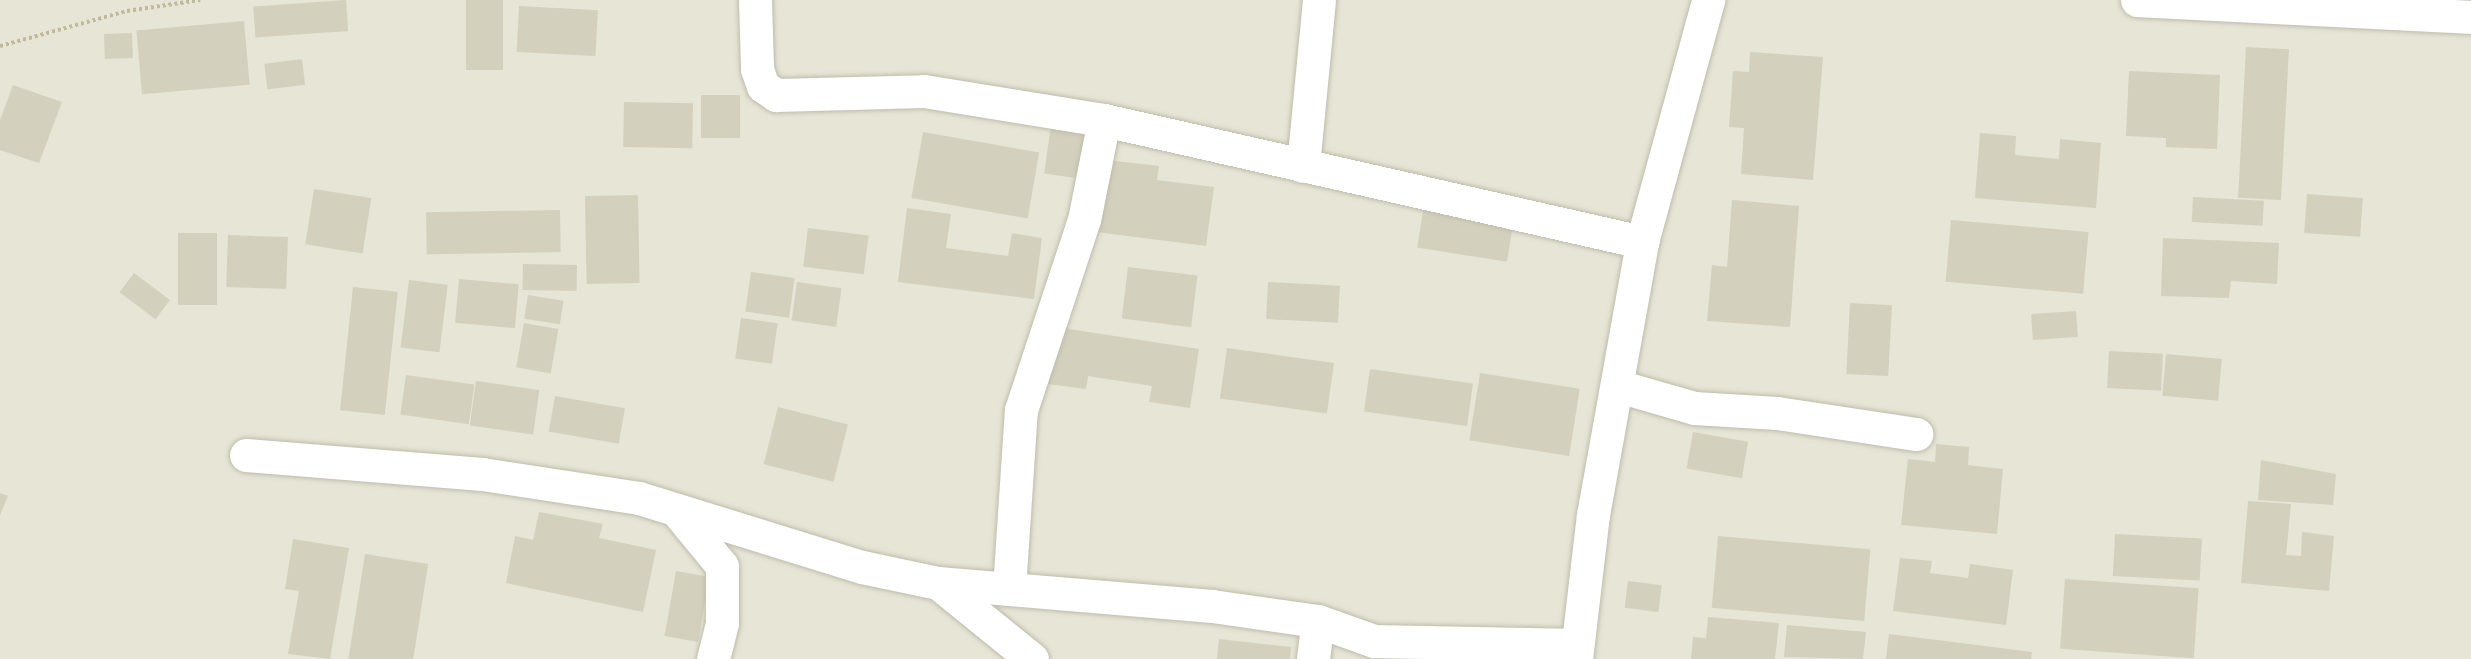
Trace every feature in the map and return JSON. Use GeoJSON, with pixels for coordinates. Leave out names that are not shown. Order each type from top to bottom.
{"type":"FeatureCollection","features":[{"type":"Feature","properties":{"kind":"street"},"geometry":{"type":"LineString","coordinates":[[755,0],[757,69],[763,86],[776,95],[924,91],[1104,120],[1642,242]]}},
{"type":"Feature","properties":{"kind":"street"},"geometry":{"type":"LineString","coordinates":[[1303,166],[1319,0]]}},
{"type":"Feature","properties":{"kind":"street"},"geometry":{"type":"LineString","coordinates":[[246,455],[482,474],[639,498],[862,567],[939,584],[1212,606],[1318,621],[1374,641],[1576,652],[1593,515],[1618,386],[1642,242],[1708,0]]}},
{"type":"Feature","properties":{"kind":"street"},"geometry":{"type":"LineString","coordinates":[[2137,0],[2471,17]]}},
{"type":"Feature","properties":{"kind":"street"},"geometry":{"type":"LineString","coordinates":[[1009,589],[1021,410],[1084,220],[1104,120]]}},
{"type":"Feature","properties":{"kind":"street"},"geometry":{"type":"LineString","coordinates":[[1618,386],[1694,408],[1777,413],[1916,434]]}},
{"type":"Feature","properties":{"kind":"street"},"geometry":{"type":"LineString","coordinates":[[676,510],[722,566],[722,623],[713,659]]}},
{"type":"Feature","properties":{"kind":"street"},"geometry":{"type":"LineString","coordinates":[[939,584],[1032,659]]}},
{"type":"Feature","properties":{"kind":"street"},"geometry":{"type":"LineString","coordinates":[[1313,659],[1318,621]]}},
{"type":"Feature","properties":{"kind":"path"},"geometry":{"type":"LineString","coordinates":[[0,46],[127,11],[200,0]]}},
{"type":"Feature","properties":{"kind":"shaded area"},"geometry":{"type":"Polygon","coordinates":[[[0,0],[2471,0],[2471,659],[0,659],[0,0]]]}},
{"type":"Feature","properties":{"kind":"building"},"geometry":{"type":"Polygon","coordinates":[[[346,0],[348,31],[255,37],[253,6],[346,0]]]}},
{"type":"Feature","properties":{"kind":"building"},"geometry":{"type":"Polygon","coordinates":[[[466,0],[503,0],[503,70],[466,70],[466,0]]]}},
{"type":"Feature","properties":{"kind":"building"},"geometry":{"type":"Polygon","coordinates":[[[519,6],[598,10],[595,56],[517,52],[519,6]]]}},
{"type":"Feature","properties":{"kind":"building"},"geometry":{"type":"Polygon","coordinates":[[[244,21],[250,85],[142,94],[136,30],[244,21]]]}},
{"type":"Feature","properties":{"kind":"building"},"geometry":{"type":"Polygon","coordinates":[[[132,33],[133,58],[105,59],[104,34],[132,33]]]}},
{"type":"Feature","properties":{"kind":"building"},"geometry":{"type":"Polygon","coordinates":[[[2246,47],[2289,49],[2281,200],[2238,198],[2246,47]]]}},
{"type":"Feature","properties":{"kind":"building"},"geometry":{"type":"Polygon","coordinates":[[[1750,52],[1823,57],[1813,180],[1741,174],[1744,128],[1729,127],[1733,71],[1749,72],[1750,52]]]}},
{"type":"Feature","properties":{"kind":"building"},"geometry":{"type":"Polygon","coordinates":[[[302,59],[305,85],[267,89],[264,64],[302,59]]]}},
{"type":"Feature","properties":{"kind":"building"},"geometry":{"type":"Polygon","coordinates":[[[2129,71],[2220,75],[2217,149],[2166,147],[2166,138],[2126,136],[2129,71]]]}},
{"type":"Feature","properties":{"kind":"building"},"geometry":{"type":"Polygon","coordinates":[[[13,85],[62,102],[39,163],[0,150],[0,120],[13,85]]]}},
{"type":"Feature","properties":{"kind":"building"},"geometry":{"type":"Polygon","coordinates":[[[701,95],[740,95],[740,138],[701,138],[701,95]]]}},
{"type":"Feature","properties":{"kind":"building"},"geometry":{"type":"Polygon","coordinates":[[[624,102],[693,103],[692,148],[623,147],[624,102]]]}},
{"type":"Feature","properties":{"kind":"building"},"geometry":{"type":"Polygon","coordinates":[[[1051,125],[1088,130],[1081,179],[1044,174],[1051,125]]]}},
{"type":"Feature","properties":{"kind":"building"},"geometry":{"type":"Polygon","coordinates":[[[923,132],[1039,152],[1028,218],[911,198],[923,132]]]}},
{"type":"Feature","properties":{"kind":"building"},"geometry":{"type":"Polygon","coordinates":[[[1980,133],[2016,136],[2015,155],[2059,159],[2060,139],[2101,143],[2096,208],[1975,198],[1980,133]]]}},
{"type":"Feature","properties":{"kind":"building"},"geometry":{"type":"Polygon","coordinates":[[[1106,160],[1159,166],[1157,180],[1214,187],[1206,246],[1096,232],[1106,160]]]}},
{"type":"Feature","properties":{"kind":"building"},"geometry":{"type":"Polygon","coordinates":[[[314,189],[371,198],[363,253],[305,244],[314,189]]]}},
{"type":"Feature","properties":{"kind":"building"},"geometry":{"type":"Polygon","coordinates":[[[2307,194],[2363,198],[2360,237],[2304,233],[2307,194]]]}},
{"type":"Feature","properties":{"kind":"building"},"geometry":{"type":"Polygon","coordinates":[[[638,195],[640,283],[587,284],[585,196],[638,195]]]}},
{"type":"Feature","properties":{"kind":"building"},"geometry":{"type":"Polygon","coordinates":[[[2193,197],[2264,201],[2263,226],[2192,222],[2193,197]]]}},
{"type":"Feature","properties":{"kind":"building"},"geometry":{"type":"Polygon","coordinates":[[[1732,200],[1799,206],[1790,327],[1707,321],[1712,265],[1727,267],[1732,200]]]}},
{"type":"Feature","properties":{"kind":"building"},"geometry":{"type":"Polygon","coordinates":[[[907,208],[951,214],[946,248],[1008,256],[1012,233],[1042,238],[1034,299],[898,282],[907,208]]]}},
{"type":"Feature","properties":{"kind":"building"},"geometry":{"type":"Polygon","coordinates":[[[560,210],[561,252],[427,254],[426,212],[560,210]]]}},
{"type":"Feature","properties":{"kind":"building"},"geometry":{"type":"Polygon","coordinates":[[[1423,211],[1513,225],[1507,262],[1417,248],[1423,211]]]}},
{"type":"Feature","properties":{"kind":"building"},"geometry":{"type":"Polygon","coordinates":[[[1951,220],[2088,232],[2083,294],[1946,282],[1951,220]]]}},
{"type":"Feature","properties":{"kind":"building"},"geometry":{"type":"Polygon","coordinates":[[[808,228],[869,235],[864,274],[803,267],[808,228]]]}},
{"type":"Feature","properties":{"kind":"building"},"geometry":{"type":"Polygon","coordinates":[[[178,233],[217,233],[217,305],[178,305],[178,233]]]}},
{"type":"Feature","properties":{"kind":"building"},"geometry":{"type":"Polygon","coordinates":[[[228,235],[288,237],[286,289],[226,287],[228,235]]]}},
{"type":"Feature","properties":{"kind":"building"},"geometry":{"type":"Polygon","coordinates":[[[2163,238],[2279,243],[2277,284],[2231,281],[2229,298],[2161,296],[2163,238]]]}},
{"type":"Feature","properties":{"kind":"building"},"geometry":{"type":"Polygon","coordinates":[[[523,264],[577,265],[577,291],[523,290],[523,264]]]}},
{"type":"Feature","properties":{"kind":"building"},"geometry":{"type":"Polygon","coordinates":[[[1128,267],[1197,276],[1191,327],[1122,319],[1128,267]]]}},
{"type":"Feature","properties":{"kind":"building"},"geometry":{"type":"Polygon","coordinates":[[[751,272],[795,278],[789,318],[745,312],[751,272]]]}},
{"type":"Feature","properties":{"kind":"building"},"geometry":{"type":"Polygon","coordinates":[[[134,273],[170,300],[155,319],[120,292],[134,273]]]}},
{"type":"Feature","properties":{"kind":"building"},"geometry":{"type":"Polygon","coordinates":[[[459,279],[519,284],[515,328],[455,323],[459,279]]]}},
{"type":"Feature","properties":{"kind":"building"},"geometry":{"type":"Polygon","coordinates":[[[409,280],[448,285],[439,352],[401,347],[409,280]]]}},
{"type":"Feature","properties":{"kind":"building"},"geometry":{"type":"Polygon","coordinates":[[[797,282],[842,288],[836,327],[792,321],[797,282]]]}},
{"type":"Feature","properties":{"kind":"building"},"geometry":{"type":"Polygon","coordinates":[[[1268,282],[1340,286],[1338,323],[1266,319],[1268,282]]]}},
{"type":"Feature","properties":{"kind":"building"},"geometry":{"type":"Polygon","coordinates":[[[353,287],[398,292],[385,415],[340,410],[353,287]]]}},
{"type":"Feature","properties":{"kind":"building"},"geometry":{"type":"Polygon","coordinates":[[[528,295],[564,301],[560,324],[524,319],[528,295]]]}},
{"type":"Feature","properties":{"kind":"building"},"geometry":{"type":"Polygon","coordinates":[[[1850,303],[1892,305],[1888,376],[1846,374],[1850,303]]]}},
{"type":"Feature","properties":{"kind":"building"},"geometry":{"type":"Polygon","coordinates":[[[2076,311],[2078,337],[2033,340],[2031,314],[2076,311]]]}},
{"type":"Feature","properties":{"kind":"building"},"geometry":{"type":"Polygon","coordinates":[[[741,318],[778,323],[772,364],[735,359],[741,318]]]}},
{"type":"Feature","properties":{"kind":"building"},"geometry":{"type":"Polygon","coordinates":[[[524,323],[558,329],[551,373],[516,367],[524,323]]]}},
{"type":"Feature","properties":{"kind":"building"},"geometry":{"type":"Polygon","coordinates":[[[1056,327],[1199,349],[1190,408],[1149,402],[1152,386],[1088,376],[1086,389],[1048,384],[1056,327]]]}},
{"type":"Feature","properties":{"kind":"building"},"geometry":{"type":"Polygon","coordinates":[[[1227,348],[1334,363],[1327,414],[1220,399],[1227,348]]]}},
{"type":"Feature","properties":{"kind":"building"},"geometry":{"type":"Polygon","coordinates":[[[2109,351],[2163,354],[2161,391],[2107,388],[2109,351]]]}},
{"type":"Feature","properties":{"kind":"building"},"geometry":{"type":"Polygon","coordinates":[[[2166,354],[2222,359],[2218,401],[2162,396],[2166,354]]]}},
{"type":"Feature","properties":{"kind":"building"},"geometry":{"type":"Polygon","coordinates":[[[1370,369],[1473,383],[1467,426],[1364,412],[1370,369]]]}},
{"type":"Feature","properties":{"kind":"building"},"geometry":{"type":"Polygon","coordinates":[[[1480,373],[1580,389],[1569,456],[1469,440],[1480,373]]]}},
{"type":"Feature","properties":{"kind":"building"},"geometry":{"type":"Polygon","coordinates":[[[406,375],[474,385],[469,424],[400,415],[406,375]]]}},
{"type":"Feature","properties":{"kind":"building"},"geometry":{"type":"Polygon","coordinates":[[[476,381],[539,390],[533,434],[470,426],[476,381]]]}},
{"type":"Feature","properties":{"kind":"building"},"geometry":{"type":"Polygon","coordinates":[[[555,396],[625,408],[619,444],[549,431],[555,396]]]}},
{"type":"Feature","properties":{"kind":"building"},"geometry":{"type":"Polygon","coordinates":[[[778,407],[848,424],[834,482],[764,464],[778,407]]]}},
{"type":"Feature","properties":{"kind":"building"},"geometry":{"type":"Polygon","coordinates":[[[1693,432],[1748,442],[1742,478],[1687,468],[1693,432]]]}},
{"type":"Feature","properties":{"kind":"building"},"geometry":{"type":"Polygon","coordinates":[[[1936,444],[1969,447],[1968,465],[2003,469],[1997,534],[1901,525],[1908,459],[1935,462],[1936,444]]]}},
{"type":"Feature","properties":{"kind":"building"},"geometry":{"type":"Polygon","coordinates":[[[2261,460],[2336,474],[2333,505],[2258,500],[2261,460]]]}},
{"type":"Feature","properties":{"kind":"building"},"geometry":{"type":"Polygon","coordinates":[[[0,493],[8,496],[0,515],[0,493]]]}},
{"type":"Feature","properties":{"kind":"building"},"geometry":{"type":"Polygon","coordinates":[[[2248,501],[2291,504],[2286,555],[2301,556],[2302,532],[2334,536],[2329,591],[2241,583],[2248,501]]]}},
{"type":"Feature","properties":{"kind":"building"},"geometry":{"type":"Polygon","coordinates":[[[539,512],[603,524],[599,538],[656,550],[643,612],[506,583],[515,536],[533,540],[539,512]]]}},
{"type":"Feature","properties":{"kind":"building"},"geometry":{"type":"Polygon","coordinates":[[[2115,534],[2202,539],[2200,580],[2113,576],[2115,534]]]}},
{"type":"Feature","properties":{"kind":"building"},"geometry":{"type":"Polygon","coordinates":[[[1718,536],[1870,549],[1864,621],[1712,608],[1718,536]]]}},
{"type":"Feature","properties":{"kind":"building"},"geometry":{"type":"Polygon","coordinates":[[[293,539],[349,548],[330,659],[288,654],[299,591],[285,589],[293,539]]]}},
{"type":"Feature","properties":{"kind":"building"},"geometry":{"type":"Polygon","coordinates":[[[365,554],[428,564],[413,659],[348,659],[365,554]]]}},
{"type":"Feature","properties":{"kind":"building"},"geometry":{"type":"Polygon","coordinates":[[[1900,558],[1932,561],[1930,573],[1968,578],[1970,564],[2013,570],[2006,625],[1893,611],[1900,558]]]}},
{"type":"Feature","properties":{"kind":"building"},"geometry":{"type":"Polygon","coordinates":[[[676,571],[709,577],[698,642],[665,636],[676,571]]]}},
{"type":"Feature","properties":{"kind":"building"},"geometry":{"type":"Polygon","coordinates":[[[2065,579],[2199,588],[2194,658],[2060,649],[2065,579]]]}},
{"type":"Feature","properties":{"kind":"building"},"geometry":{"type":"Polygon","coordinates":[[[1628,581],[1662,585],[1658,612],[1625,608],[1628,581]]]}},
{"type":"Feature","properties":{"kind":"building"},"geometry":{"type":"Polygon","coordinates":[[[1708,617],[1779,623],[1775,659],[1691,659],[1693,637],[1706,638],[1708,617]]]}},
{"type":"Feature","properties":{"kind":"building"},"geometry":{"type":"Polygon","coordinates":[[[1787,625],[1866,632],[1863,659],[1784,657],[1787,625]]]}},
{"type":"Feature","properties":{"kind":"building"},"geometry":{"type":"Polygon","coordinates":[[[1889,634],[2032,652],[2031,659],[1886,659],[1889,634]]]}},
{"type":"Feature","properties":{"kind":"building"},"geometry":{"type":"Polygon","coordinates":[[[1219,639],[1291,647],[1290,659],[1217,659],[1219,639]]]}}]}
